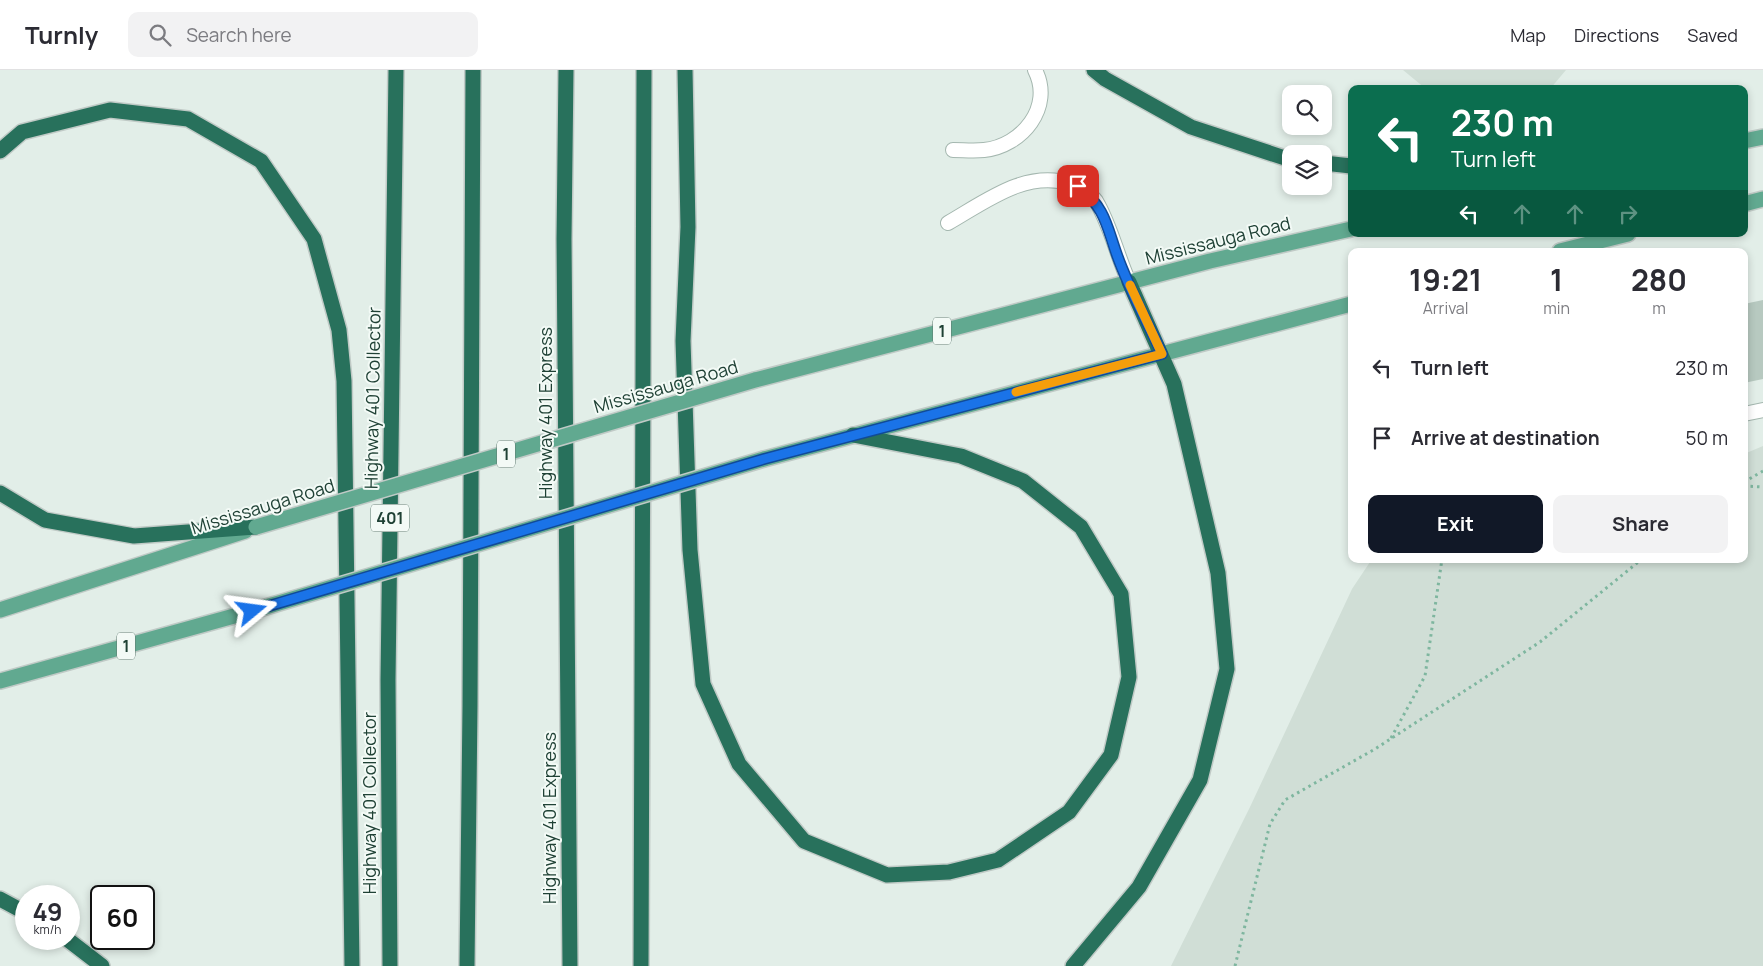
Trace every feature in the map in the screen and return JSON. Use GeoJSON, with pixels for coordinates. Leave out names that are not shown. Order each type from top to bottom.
{"type":"FeatureCollection","features":[{"type":"Feature","properties":{"kind":"highway","name":"Highway 401 Collector"},"geometry":{"type":"LineString","coordinates":[[390,966],[388,680],[396,70]]}},
{"type":"Feature","properties":{"kind":"highway"},"geometry":{"type":"LineString","coordinates":[[467,966],[473,70]]}},
{"type":"Feature","properties":{"kind":"highway","name":"Highway 401 Express"},"geometry":{"type":"LineString","coordinates":[[566,70],[564,239],[570,966]]}},
{"type":"Feature","properties":{"kind":"highway"},"geometry":{"type":"LineString","coordinates":[[641,966],[644,70]]}},
{"type":"Feature","properties":{"kind":"highway"},"geometry":{"type":"LineString","coordinates":[[685,70],[688,227],[684,351],[690,550],[703,684],[739,764],[804,841],[886,875],[949,872],[998,860],[1069,812],[1111,755],[1129,677],[1121,594],[1081,527],[1023,481],[961,456],[853,435]]}},
{"type":"Feature","properties":{"kind":"highway"},"geometry":{"type":"LineString","coordinates":[[1094,70],[1105,79],[1191,127],[1282,157]]}},
{"type":"Feature","properties":{"kind":"highway"},"geometry":{"type":"LineString","coordinates":[[0,151],[22,132],[110,110],[188,120],[261,161],[314,239],[339,330],[344,381],[352,966]]}},
{"type":"Feature","properties":{"kind":"highway"},"geometry":{"type":"LineString","coordinates":[[1332,164],[1348,166]]}},
{"type":"Feature","properties":{"kind":"highway"},"geometry":{"type":"LineString","coordinates":[[1073,966],[1139,887],[1200,780],[1226,669],[1218,573],[1174,384],[1129,282]]}},
{"type":"Feature","properties":{"kind":"highway"},"geometry":{"type":"LineString","coordinates":[[0,493],[46,520],[134,536],[256,527]]}},
{"type":"Feature","properties":{"kind":"highway"},"geometry":{"type":"LineString","coordinates":[[0,899],[15,907]]}},
{"type":"Feature","properties":{"kind":"highway"},"geometry":{"type":"LineString","coordinates":[[80,949],[102,966]]}},
{"type":"Feature","properties":{"kind":"main road"},"geometry":{"type":"LineString","coordinates":[[1748,140],[1763,137]]}},
{"type":"Feature","properties":{"kind":"main road"},"geometry":{"type":"LineString","coordinates":[[1748,203],[1763,199]]}},
{"type":"Feature","properties":{"kind":"main road","name":"Mississauga Road"},"geometry":{"type":"LineString","coordinates":[[0,610],[256,527],[755,380],[1210,261],[1348,230]]}},
{"type":"Feature","properties":{"kind":"main road"},"geometry":{"type":"LineString","coordinates":[[1572,248],[1616,237]]}},
{"type":"Feature","properties":{"kind":"main road","name":"1"},"geometry":{"type":"LineString","coordinates":[[0,681],[252,611],[764,459],[1348,305]]}},
{"type":"Feature","properties":{"kind":"lane"},"geometry":{"type":"LineString","coordinates":[[953,150],[985,150],[1007,143],[1023,132],[1036,116],[1041,98],[1039,78],[1035,70]]}},
{"type":"Feature","properties":{"kind":"lane"},"geometry":{"type":"LineString","coordinates":[[948,223],[1010,188],[1033,180],[1059,180],[1078,186],[1094,199],[1106,221],[1117,255],[1129,282]]}},
{"type":"Feature","properties":{"kind":"lane"},"geometry":{"type":"LineString","coordinates":[[1748,413],[1763,410]]}},
{"type":"Feature","properties":{"kind":"path"},"geometry":{"type":"LineString","coordinates":[[1748,481],[1763,471]]}},
{"type":"Feature","properties":{"kind":"path"},"geometry":{"type":"LineString","coordinates":[[1748,485],[1763,487]]}},
{"type":"Feature","properties":{"kind":"path"},"geometry":{"type":"LineString","coordinates":[[1389,740],[1425,676],[1441,563]]}},
{"type":"Feature","properties":{"kind":"path"},"geometry":{"type":"LineString","coordinates":[[1235,966],[1270,824],[1285,800],[1389,740],[1540,642],[1637,563]]}},
{"type":"Feature","properties":{"kind":"shaded area"},"geometry":{"type":"Polygon","coordinates":[[[1403,70],[1566,70],[1553,85],[1421,85],[1403,70]]]}},
{"type":"Feature","properties":{"kind":"shaded area"},"geometry":{"type":"Polygon","coordinates":[[[1763,446],[1763,966],[1171,966],[1250,807],[1352,589],[1369,563],[1748,563],[1748,452],[1763,446]]]}},
{"type":"Feature","properties":{"kind":"building"},"geometry":{"type":"Polygon","coordinates":[[[1763,300],[1763,379],[1748,382],[1748,303],[1763,300]]]}},
{"type":"Feature","properties":{"kind":"slow traffic"},"geometry":{"type":"LineString","coordinates":[[1016,392],[1162,354],[1130,285]]}},
{"type":"Feature","properties":{"kind":"route"},"geometry":{"type":"LineString","coordinates":[[252,611],[764,459],[1162,354],[1117,255],[1106,221],[1094,199],[1078,186]]}}]}
